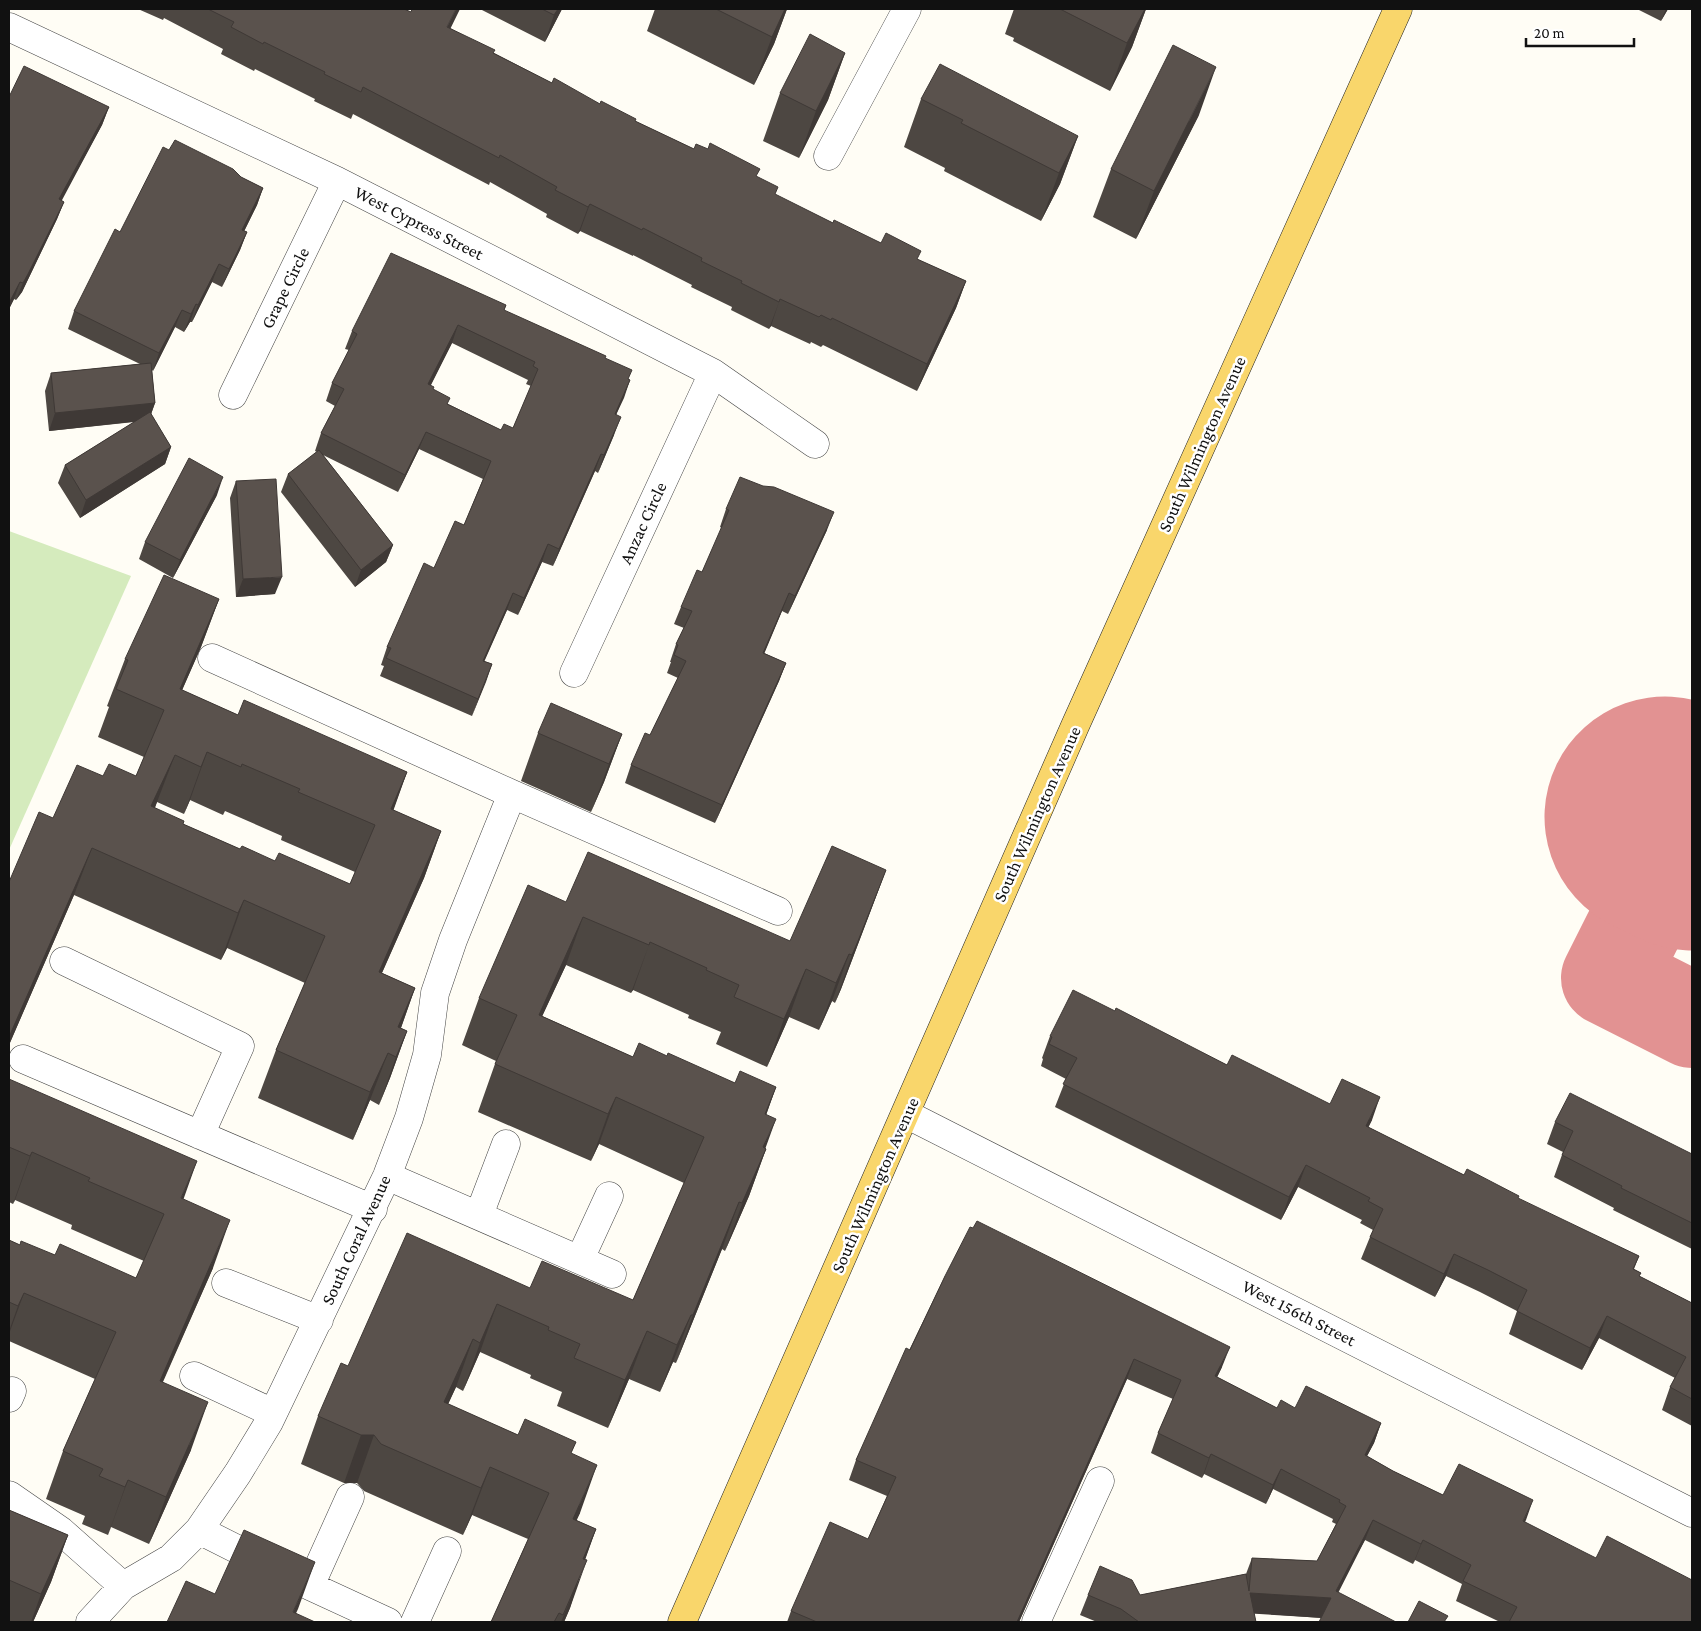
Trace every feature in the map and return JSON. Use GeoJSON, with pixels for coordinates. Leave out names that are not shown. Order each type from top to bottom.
{"type":"FeatureCollection","features":[{"type":"Feature","properties":{"kind":"main road","name":"South Wilmington Avenue"},"geometry":{"type":"LineString","coordinates":[[682,1622],[1075,726],[1398,9]]}},
{"type":"Feature","properties":{"kind":"street"},"geometry":{"type":"LineString","coordinates":[[828,156],[907,9]]}},
{"type":"Feature","properties":{"kind":"street","name":"West Cypress Street"},"geometry":{"type":"LineString","coordinates":[[9,26],[337,181],[713,373],[815,444]]}},
{"type":"Feature","properties":{"kind":"street","name":"Grape Circle"},"geometry":{"type":"LineString","coordinates":[[233,395],[337,181]]}},
{"type":"Feature","properties":{"kind":"street","name":"Anzac Circle"},"geometry":{"type":"LineString","coordinates":[[574,673],[713,373]]}},
{"type":"Feature","properties":{"kind":"street"},"geometry":{"type":"LineString","coordinates":[[212,658],[512,794],[778,910]]}},
{"type":"Feature","properties":{"kind":"street","name":"South Coral Avenue"},"geometry":{"type":"LineString","coordinates":[[90,1622],[123,1586],[171,1558],[199,1530],[238,1473],[273,1413],[373,1209],[387,1176],[409,1118],[427,1055],[435,993],[453,940],[512,794]]}},
{"type":"Feature","properties":{"kind":"street"},"geometry":{"type":"LineString","coordinates":[[64,961],[240,1046],[200,1135]]}},
{"type":"Feature","properties":{"kind":"street"},"geometry":{"type":"LineString","coordinates":[[24,1059],[373,1209]]}},
{"type":"Feature","properties":{"kind":"street","name":"West 156th Street"},"geometry":{"type":"LineString","coordinates":[[906,1114],[1692,1513]]}},
{"type":"Feature","properties":{"kind":"street"},"geometry":{"type":"LineString","coordinates":[[478,1215],[506,1144]]}},
{"type":"Feature","properties":{"kind":"street"},"geometry":{"type":"LineString","coordinates":[[387,1176],[612,1274]]}},
{"type":"Feature","properties":{"kind":"street"},"geometry":{"type":"LineString","coordinates":[[580,1259],[609,1196]]}},
{"type":"Feature","properties":{"kind":"street"},"geometry":{"type":"LineString","coordinates":[[226,1283],[319,1320]]}},
{"type":"Feature","properties":{"kind":"street"},"geometry":{"type":"LineString","coordinates":[[194,1376],[273,1413]]}},
{"type":"Feature","properties":{"kind":"street"},"geometry":{"type":"LineString","coordinates":[[1036,1622],[1100,1481]]}},
{"type":"Feature","properties":{"kind":"street"},"geometry":{"type":"LineString","coordinates":[[9,1495],[61,1531],[123,1586]]}},
{"type":"Feature","properties":{"kind":"street"},"geometry":{"type":"LineString","coordinates":[[310,1586],[350,1497]]}},
{"type":"Feature","properties":{"kind":"street"},"geometry":{"type":"LineString","coordinates":[[199,1530],[310,1586],[388,1622]]}},
{"type":"Feature","properties":{"kind":"street"},"geometry":{"type":"LineString","coordinates":[[415,1622],[447,1551]]}},
{"type":"Feature","properties":{"kind":"green space"},"geometry":{"type":"Polygon","coordinates":[[[9,531],[131,576],[9,850],[9,531]]]}},
{"type":"Feature","properties":{"kind":"building"},"geometry":{"type":"Polygon","coordinates":[[[208,9],[404,9],[411,12],[412,9],[456,9],[447,27],[495,50],[493,53],[552,83],[554,78],[600,104],[601,101],[636,119],[635,121],[694,149],[696,144],[708,149],[710,143],[760,169],[756,176],[778,187],[775,194],[833,223],[834,220],[881,243],[886,233],[921,251],[917,259],[966,281],[927,364],[832,318],[831,320],[821,315],[819,317],[780,299],[779,302],[701,261],[702,258],[643,228],[642,230],[590,204],[588,207],[555,190],[557,187],[500,155],[499,158],[363,87],[361,92],[264,42],[263,44],[231,27],[234,22],[208,9]]]}},
{"type":"Feature","properties":{"kind":"building"},"geometry":{"type":"Polygon","coordinates":[[[542,9],[558,9],[554,15],[542,9]]]}},
{"type":"Feature","properties":{"kind":"building"},"geometry":{"type":"Polygon","coordinates":[[[716,9],[785,9],[772,37],[716,9]]]}},
{"type":"Feature","properties":{"kind":"building"},"geometry":{"type":"Polygon","coordinates":[[[1060,9],[1145,9],[1127,43],[1060,9]]]}},
{"type":"Feature","properties":{"kind":"building"},"geometry":{"type":"Polygon","coordinates":[[[810,34],[845,53],[816,111],[780,93],[810,34]]]}},
{"type":"Feature","properties":{"kind":"building"},"geometry":{"type":"Polygon","coordinates":[[[1173,45],[1216,67],[1154,191],[1111,169],[1173,45]]]}},
{"type":"Feature","properties":{"kind":"building"},"geometry":{"type":"Polygon","coordinates":[[[940,64],[1078,136],[1059,173],[961,123],[963,120],[921,99],[940,64]]]}},
{"type":"Feature","properties":{"kind":"building"},"geometry":{"type":"Polygon","coordinates":[[[24,66],[109,107],[59,199],[64,202],[28,274],[23,283],[20,282],[9,303],[9,97],[24,66]]]}},
{"type":"Feature","properties":{"kind":"building"},"geometry":{"type":"Polygon","coordinates":[[[175,140],[233,169],[241,177],[263,188],[242,230],[247,232],[229,269],[219,264],[198,305],[196,304],[191,314],[182,310],[159,353],[74,311],[115,229],[120,232],[163,147],[169,150],[175,140]]]}},
{"type":"Feature","properties":{"kind":"building"},"geometry":{"type":"Polygon","coordinates":[[[391,253],[506,305],[504,310],[606,356],[605,358],[632,370],[628,379],[630,380],[615,414],[621,417],[604,455],[601,454],[559,549],[548,544],[524,598],[513,593],[483,661],[492,664],[478,699],[386,658],[391,648],[387,647],[424,563],[434,568],[455,521],[464,525],[491,461],[426,432],[405,475],[321,433],[344,389],[332,383],[357,334],[352,331],[391,253]],[[458,325],[428,384],[434,387],[433,389],[450,398],[447,404],[501,430],[504,424],[513,428],[538,369],[533,366],[535,362],[458,325]]]}},
{"type":"Feature","properties":{"kind":"building"},"geometry":{"type":"Polygon","coordinates":[[[151,363],[155,403],[55,413],[51,373],[151,363]]]}},
{"type":"Feature","properties":{"kind":"building"},"geometry":{"type":"Polygon","coordinates":[[[150,412],[171,447],[86,500],[65,465],[150,412]]]}},
{"type":"Feature","properties":{"kind":"building"},"geometry":{"type":"Polygon","coordinates":[[[319,450],[393,545],[361,570],[288,474],[319,450]]]}},
{"type":"Feature","properties":{"kind":"building"},"geometry":{"type":"Polygon","coordinates":[[[189,458],[223,477],[180,560],[145,542],[189,458]]]}},
{"type":"Feature","properties":{"kind":"building"},"geometry":{"type":"Polygon","coordinates":[[[740,477],[763,486],[774,487],[834,512],[795,596],[789,593],[763,653],[786,663],[722,805],[631,765],[645,733],[650,735],[686,661],[674,655],[678,645],[676,644],[692,611],[681,607],[697,570],[702,572],[729,510],[726,509],[740,477]]]}},
{"type":"Feature","properties":{"kind":"building"},"geometry":{"type":"Polygon","coordinates":[[[276,479],[282,577],[243,579],[236,481],[276,479]]]}},
{"type":"Feature","properties":{"kind":"building"},"geometry":{"type":"Polygon","coordinates":[[[164,575],[219,599],[180,689],[238,715],[244,700],[407,772],[391,809],[441,831],[379,972],[415,988],[398,1027],[407,1031],[396,1057],[388,1053],[370,1092],[276,1050],[325,936],[244,900],[238,913],[92,848],[9,1037],[9,882],[39,812],[53,818],[77,765],[103,776],[109,764],[136,776],[164,710],[116,689],[128,660],[125,659],[164,575]],[[207,752],[201,767],[175,755],[151,806],[184,821],[183,824],[240,849],[242,846],[275,861],[279,853],[350,884],[375,825],[298,792],[300,789],[242,764],[241,767],[207,752]]]}},
{"type":"Feature","properties":{"kind":"building"},"geometry":{"type":"Polygon","coordinates":[[[551,703],[622,734],[609,764],[538,733],[551,703]]]}},
{"type":"Feature","properties":{"kind":"building"},"geometry":{"type":"Polygon","coordinates":[[[832,846],[886,870],[852,955],[849,954],[836,983],[806,969],[784,1019],[734,997],[739,985],[706,970],[707,968],[650,942],[649,945],[583,917],[539,1015],[633,1057],[639,1043],[667,1056],[668,1053],[735,1083],[740,1071],[776,1087],[765,1114],[776,1119],[763,1147],[766,1149],[742,1203],[739,1202],[693,1315],[691,1315],[677,1345],[647,1331],[625,1380],[574,1358],[580,1344],[548,1330],[549,1327],[497,1304],[480,1343],[473,1339],[444,1402],[518,1435],[525,1419],[576,1442],[571,1453],[597,1465],[573,1519],[596,1529],[583,1559],[587,1560],[563,1615],[559,1613],[554,1622],[491,1622],[549,1493],[490,1467],[481,1488],[381,1444],[374,1435],[361,1435],[318,1416],[341,1363],[348,1366],[407,1233],[530,1288],[542,1261],[633,1300],[704,1137],[616,1097],[608,1114],[495,1064],[517,1015],[479,998],[528,885],[566,902],[588,852],[790,941],[832,846]]]}},
{"type":"Feature","properties":{"kind":"building"},"geometry":{"type":"Polygon","coordinates":[[[1073,990],[1115,1011],[1116,1008],[1227,1065],[1232,1055],[1330,1104],[1342,1079],[1380,1097],[1366,1126],[1464,1175],[1467,1169],[1519,1196],[1518,1198],[1639,1256],[1633,1269],[1641,1273],[1639,1276],[1692,1303],[1692,1399],[1670,1387],[1686,1357],[1607,1316],[1590,1348],[1517,1311],[1527,1290],[1488,1270],[1454,1254],[1444,1274],[1370,1237],[1383,1209],[1368,1201],[1370,1198],[1306,1165],[1289,1197],[1063,1084],[1077,1058],[1049,1044],[1052,1037],[1050,1036],[1073,990]]]}},
{"type":"Feature","properties":{"kind":"building"},"geometry":{"type":"Polygon","coordinates":[[[9,1079],[197,1161],[181,1198],[230,1220],[160,1381],[208,1402],[166,1497],[128,1480],[125,1487],[99,1476],[103,1469],[63,1451],[116,1332],[24,1293],[18,1306],[9,1302],[9,1240],[20,1245],[21,1241],[55,1255],[60,1244],[136,1278],[164,1214],[88,1181],[90,1178],[32,1152],[30,1156],[9,1147],[9,1079]]]}},
{"type":"Feature","properties":{"kind":"building"},"geometry":{"type":"Polygon","coordinates":[[[1570,1093],[1692,1154],[1692,1223],[1621,1188],[1622,1186],[1562,1155],[1573,1131],[1555,1122],[1570,1093]]]}},
{"type":"Feature","properties":{"kind":"building"},"geometry":{"type":"Polygon","coordinates":[[[977,1221],[1230,1347],[1215,1376],[1277,1408],[1281,1400],[1295,1408],[1306,1386],[1381,1423],[1365,1455],[1393,1471],[1443,1495],[1459,1464],[1533,1500],[1523,1521],[1596,1558],[1607,1536],[1692,1580],[1692,1622],[1509,1622],[1517,1607],[1463,1581],[1471,1565],[1423,1540],[1421,1544],[1373,1520],[1336,1591],[1396,1622],[1319,1622],[1331,1598],[1250,1593],[1256,1622],[1139,1622],[1121,1609],[1088,1595],[1100,1566],[1132,1580],[1140,1595],[1246,1574],[1249,1591],[1252,1558],[1317,1561],[1346,1506],[1339,1502],[1340,1500],[1281,1469],[1273,1485],[1211,1454],[1209,1458],[1158,1433],[1181,1380],[1134,1359],[1017,1622],[817,1622],[791,1611],[830,1522],[868,1539],[896,1477],[856,1460],[906,1348],[910,1350],[970,1227],[973,1228],[977,1221]]]}},
{"type":"Feature","properties":{"kind":"building"},"geometry":{"type":"Polygon","coordinates":[[[9,1510],[68,1535],[41,1594],[9,1580],[9,1510]]]}},
{"type":"Feature","properties":{"kind":"building"},"geometry":{"type":"Polygon","coordinates":[[[244,1530],[315,1562],[293,1612],[315,1622],[167,1622],[186,1581],[215,1594],[244,1530]]]}},
{"type":"Feature","properties":{"kind":"building"},"geometry":{"type":"Polygon","coordinates":[[[1419,1601],[1448,1616],[1444,1622],[1408,1622],[1419,1601]]]}},
{"type":"Feature","properties":{"kind":"taxiway"},"geometry":{"type":"LineString","coordinates":[[1692,813],[1609,978],[1692,1020]]}},
{"type":"Feature","properties":{"kind":"runway"},"geometry":{"type":"LineString","coordinates":[[1665,817],[1692,830]]}}]}
